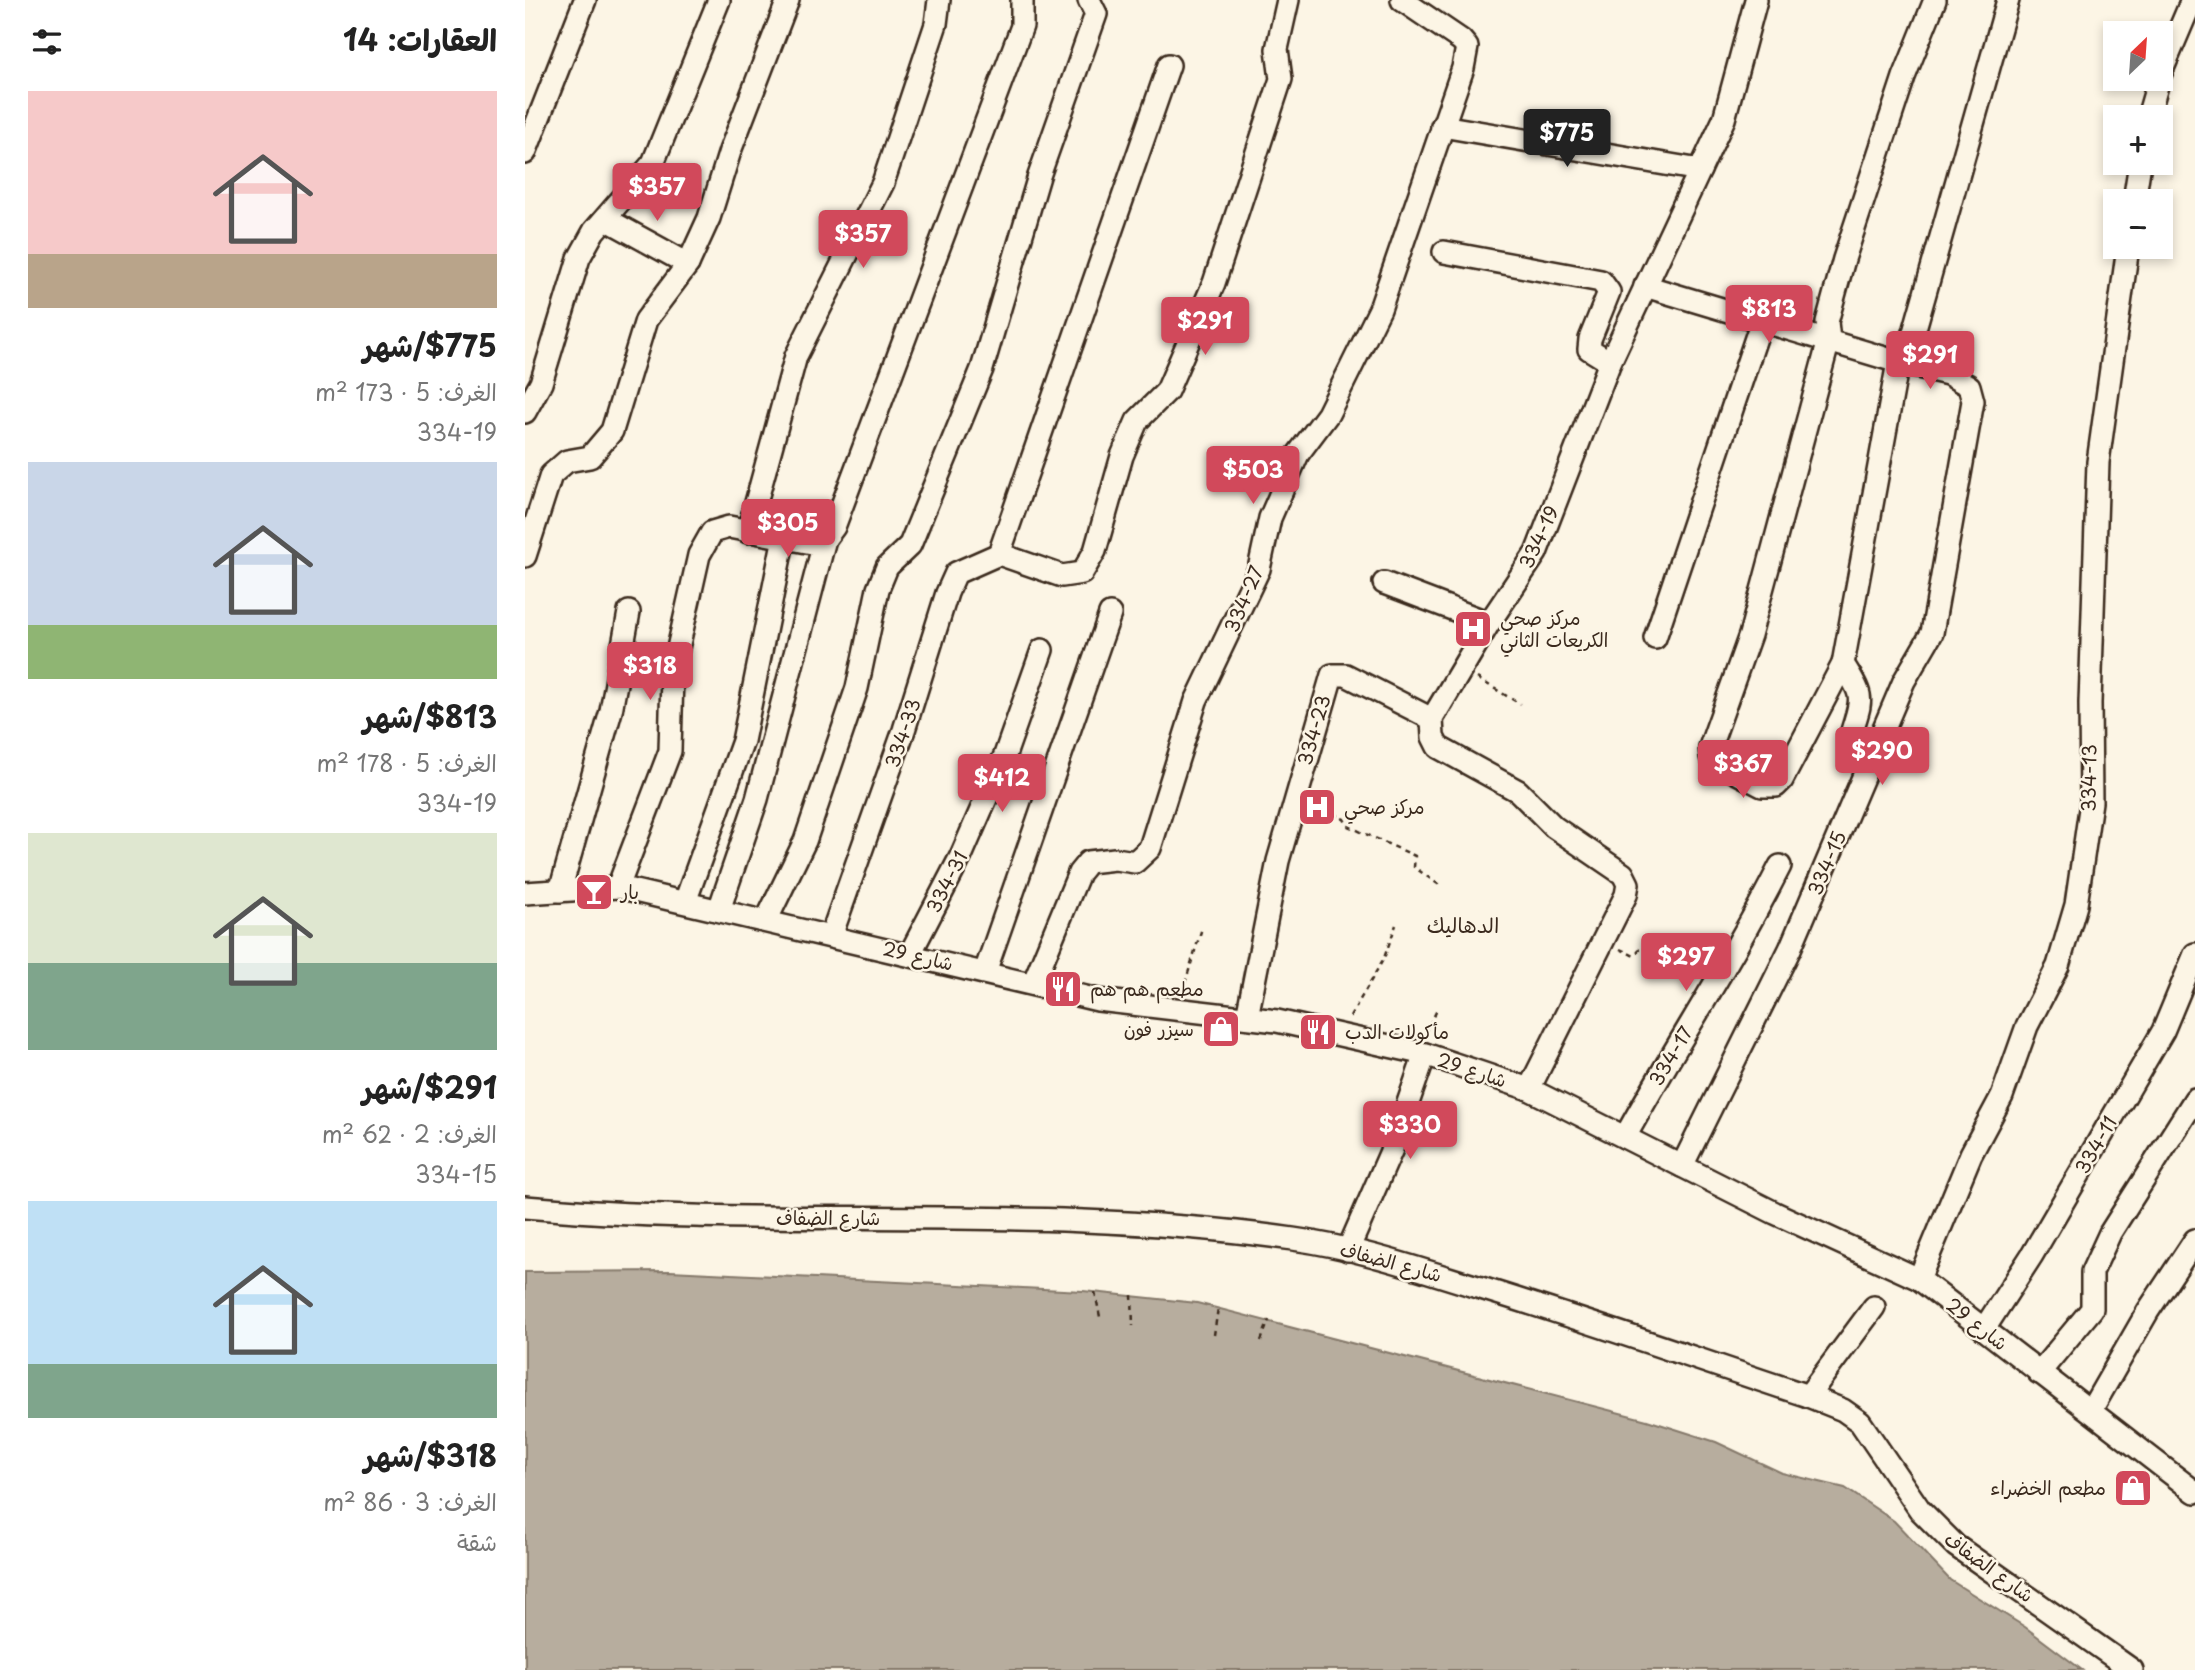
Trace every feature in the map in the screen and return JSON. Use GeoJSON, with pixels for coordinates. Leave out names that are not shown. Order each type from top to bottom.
{"type":"FeatureCollection","features":[{"type":"Feature","properties":{"kind":"street"},"geometry":{"type":"LineString","coordinates":[[525,153],[585,0]]}},
{"type":"Feature","properties":{"kind":"street"},"geometry":{"type":"LineString","coordinates":[[525,412],[541,383],[579,258],[594,231],[653,163],[719,0]]}},
{"type":"Feature","properties":{"kind":"street"},"geometry":{"type":"LineString","coordinates":[[525,556],[551,475],[567,461],[590,457],[612,431],[646,320],[688,264],[709,218],[730,151],[789,0]]}},
{"type":"Feature","properties":{"kind":"street"},"geometry":{"type":"LineString","coordinates":[[748,532],[796,356],[883,183],[936,23],[939,0]]}},
{"type":"Feature","properties":{"kind":"street"},"geometry":{"type":"LineString","coordinates":[[719,910],[761,788],[825,539],[834,527],[1022,26],[1022,0]]}},
{"type":"Feature","properties":{"kind":"street"},"geometry":{"type":"LineString","coordinates":[[766,921],[805,841],[857,688],[878,589],[887,567],[911,545],[982,369],[1039,176],[1096,14],[1089,0]]}},
{"type":"Feature","properties":{"kind":"street"},"geometry":{"type":"LineString","coordinates":[[1169,65],[999,554],[1062,576],[1082,573],[1095,551],[1122,456],[1137,421],[1167,391],[1214,283],[1281,79],[1277,49],[1288,0]]}},
{"type":"Feature","properties":{"kind":"street","name":"334-27"},"geometry":{"type":"LineString","coordinates":[[1034,984],[1079,873],[1088,862],[1115,859],[1135,862],[1150,848],[1196,701],[1259,569],[1271,518],[1298,454],[1328,414],[1380,309],[1443,126],[1467,47],[1461,40],[1402,0]]}},
{"type":"Feature","properties":{"kind":"street","name":"334-19"},"geometry":{"type":"LineString","coordinates":[[1432,719],[1489,623],[1536,553],[1609,362],[1724,119],[1756,0]]}},
{"type":"Feature","properties":{"kind":"street"},"geometry":{"type":"LineString","coordinates":[[1934,0],[1904,77],[1844,259],[1827,322],[1829,340],[1750,635],[1710,747],[1711,757],[1762,786],[1776,786],[1843,664],[1902,363],[2008,0]]}},
{"type":"Feature","properties":{"kind":"street"},"geometry":{"type":"LineString","coordinates":[[2173,45],[2192,0]]}},
{"type":"Feature","properties":{"kind":"street"},"geometry":{"type":"LineString","coordinates":[[1443,126],[1700,170]]}},
{"type":"Feature","properties":{"kind":"street"},"geometry":{"type":"LineString","coordinates":[[606,219],[688,264]]}},
{"type":"Feature","properties":{"kind":"street"},"geometry":{"type":"LineString","coordinates":[[1444,252],[1601,281],[1609,292],[1590,339],[1589,349],[1609,362]]}},
{"type":"Feature","properties":{"kind":"street","name":"334-13"},"geometry":{"type":"LineString","coordinates":[[1919,1279],[1971,1154],[2003,1096],[2027,1026],[2058,966],[2076,905],[2091,802],[2090,704],[2098,462],[2126,259]]}},
{"type":"Feature","properties":{"kind":"street"},"geometry":{"type":"LineString","coordinates":[[1645,286],[1902,363]]}},
{"type":"Feature","properties":{"kind":"street"},"geometry":{"type":"LineString","coordinates":[[1655,638],[1762,320]]}},
{"type":"Feature","properties":{"kind":"street","name":"334-15"},"geometry":{"type":"LineString","coordinates":[[1682,1166],[1790,949],[1904,681],[1932,633],[1973,401],[1969,386],[1948,374],[1902,363]]}},
{"type":"Feature","properties":{"kind":"street"},"geometry":{"type":"LineString","coordinates":[[618,887],[670,751],[672,675],[699,555],[712,532],[729,527],[812,542],[825,539]]}},
{"type":"Feature","properties":{"kind":"street"},"geometry":{"type":"LineString","coordinates":[[685,902],[743,741],[784,537]]}},
{"type":"Feature","properties":{"kind":"street","name":"334-33"},"geometry":{"type":"LineString","coordinates":[[831,936],[956,573],[999,554]]}},
{"type":"Feature","properties":{"kind":"street"},"geometry":{"type":"LineString","coordinates":[[1384,583],[1489,623]]}},
{"type":"Feature","properties":{"kind":"street"},"geometry":{"type":"LineString","coordinates":[[560,891],[611,711],[629,612]]}},
{"type":"Feature","properties":{"kind":"street"},"geometry":{"type":"LineString","coordinates":[[985,972],[1110,614]]}},
{"type":"Feature","properties":{"kind":"street","name":"334-31"},"geometry":{"type":"LineString","coordinates":[[909,954],[978,818],[1005,755],[1042,650]]}},
{"type":"Feature","properties":{"kind":"street"},"geometry":{"type":"LineString","coordinates":[[1843,664],[1859,689],[1862,704],[1850,738],[1859,751],[1873,756]]}},
{"type":"Feature","properties":{"kind":"street","name":"334-23"},"geometry":{"type":"LineString","coordinates":[[1247,1017],[1278,861],[1332,675],[1346,675],[1432,719]]}},
{"type":"Feature","properties":{"kind":"street"},"geometry":{"type":"LineString","coordinates":[[1432,719],[1433,737],[1438,747],[1518,791],[1554,827],[1623,874],[1628,884],[1626,895],[1604,942],[1529,1089]]}},
{"type":"Feature","properties":{"kind":"street","name":"334-17"},"geometry":{"type":"LineString","coordinates":[[1625,1138],[1669,1055],[1750,925],[1780,866]]}},
{"type":"Feature","properties":{"kind":"street","name":"شارع 29"},"geometry":{"type":"LineString","coordinates":[[525,893],[618,887],[1098,1000],[1247,1017],[1341,1035],[1421,1054],[1529,1089],[1775,1213],[1919,1279],[2195,1492]]}},
{"type":"Feature","properties":{"kind":"street","name":"334-11"},"geometry":{"type":"LineString","coordinates":[[1984,1329],[2032,1255],[2163,1031],[2195,954]]}},
{"type":"Feature","properties":{"kind":"street"},"geometry":{"type":"LineString","coordinates":[[1347,1250],[1392,1149],[1421,1054]]}},
{"type":"Feature","properties":{"kind":"street"},"geometry":{"type":"LineString","coordinates":[[2039,1373],[2092,1309],[2092,1272],[2110,1233],[2195,1100]]}},
{"type":"Feature","properties":{"kind":"street","name":"شارع الضفاف"},"geometry":{"type":"LineString","coordinates":[[525,1207],[731,1217],[1041,1220],[1252,1233],[1347,1250],[1493,1291],[1843,1410],[1860,1422],[1920,1510],[1956,1546],[2132,1670]]}},
{"type":"Feature","properties":{"kind":"street"},"geometry":{"type":"LineString","coordinates":[[2091,1410],[2148,1311],[2195,1240]]}},
{"type":"Feature","properties":{"kind":"street"},"geometry":{"type":"LineString","coordinates":[[1808,1396],[1874,1307]]}},
{"type":"Feature","properties":{"kind":"path"},"geometry":{"type":"LineString","coordinates":[[1462,669],[1520,704]]}},
{"type":"Feature","properties":{"kind":"path"},"geometry":{"type":"LineString","coordinates":[[1296,796],[1344,819],[1349,826],[1415,856],[1414,867],[1443,887]]}},
{"type":"Feature","properties":{"kind":"path"},"geometry":{"type":"LineString","coordinates":[[1341,1035],[1384,958],[1396,925]]}},
{"type":"Feature","properties":{"kind":"path"},"geometry":{"type":"LineString","coordinates":[[1175,1009],[1202,928]]}},
{"type":"Feature","properties":{"kind":"path"},"geometry":{"type":"LineString","coordinates":[[1604,942],[1634,956],[1640,947],[1666,957]]}},
{"type":"Feature","properties":{"kind":"path"},"geometry":{"type":"LineString","coordinates":[[1421,1054],[1437,1010]]}},
{"type":"Feature","properties":{"kind":"path"},"geometry":{"type":"LineString","coordinates":[[1095,1292],[1100,1317]]}},
{"type":"Feature","properties":{"kind":"path"},"geometry":{"type":"LineString","coordinates":[[1132,1295],[1133,1326]]}},
{"type":"Feature","properties":{"kind":"path"},"geometry":{"type":"LineString","coordinates":[[1213,1335],[1218,1308]]}},
{"type":"Feature","properties":{"kind":"path"},"geometry":{"type":"LineString","coordinates":[[1261,1341],[1269,1320]]}},
{"type":"Feature","properties":{"kind":"shaded area"},"geometry":{"type":"Polygon","coordinates":[[[670,1271],[1083,1291],[1197,1303],[1647,1420],[1716,1442],[1782,1473],[1845,1488],[1894,1521],[1950,1580],[2025,1627],[2082,1670],[525,1670],[525,1272],[670,1271]]]}},
{"type":"Feature","properties":{"kind":"place","name":"مركز صحي الكريعات الثاني"},"geometry":{"type":"Point","coordinates":[1473,629]}},
{"type":"Feature","properties":{"kind":"place","name":"مركز صحي"},"geometry":{"type":"Point","coordinates":[1317,807]}},
{"type":"Feature","properties":{"kind":"place","name":"بار"},"geometry":{"type":"Point","coordinates":[594,892]}},
{"type":"Feature","properties":{"kind":"place","name":"مطعم هم هم"},"geometry":{"type":"Point","coordinates":[1063,989]}},
{"type":"Feature","properties":{"kind":"place","name":"سيزر فون"},"geometry":{"type":"Point","coordinates":[1221,1029]}},
{"type":"Feature","properties":{"kind":"place","name":"مأكولات الدب"},"geometry":{"type":"Point","coordinates":[1318,1032]}},
{"type":"Feature","properties":{"kind":"place","name":"مطعم الخضراء"},"geometry":{"type":"Point","coordinates":[2133,1488]}},
{"type":"Feature","properties":{"kind":"district","name":"الدهاليك"},"geometry":{"type":"Point","coordinates":[1463,926]}}]}
